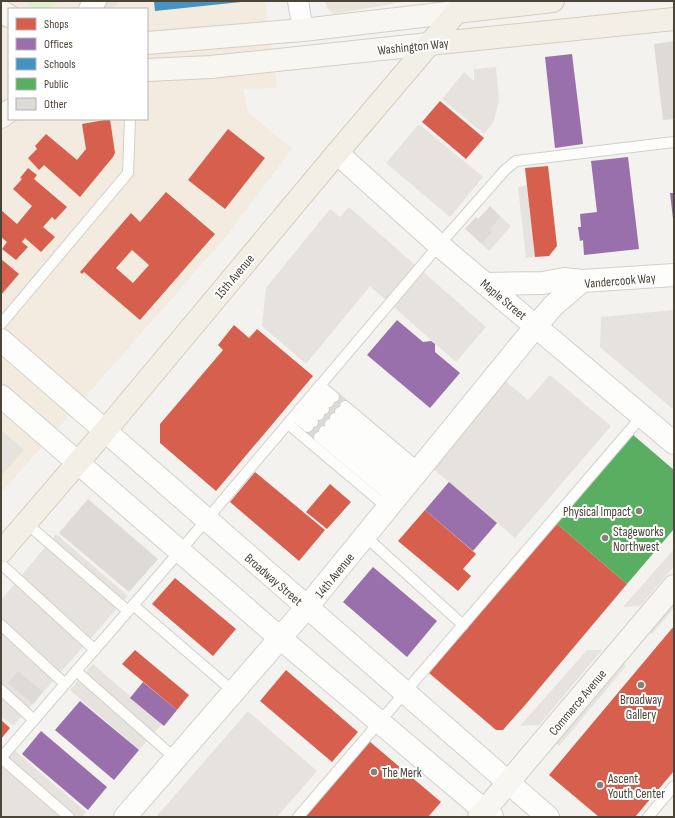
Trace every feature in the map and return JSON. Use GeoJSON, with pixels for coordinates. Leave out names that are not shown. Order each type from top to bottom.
{"type":"FeatureCollection","features":[{"type":"Feature","properties":{"kind":"main road"},"geometry":{"type":"LineString","coordinates":[[148,43],[303,30],[461,7],[553,1]]}},
{"type":"Feature","properties":{"kind":"main road","name":"15th Avenue"},"geometry":{"type":"LineString","coordinates":[[1,552],[105,432],[337,153],[461,7]]}},
{"type":"Feature","properties":{"kind":"main road","name":"Washington Way"},"geometry":{"type":"LineString","coordinates":[[150,69],[211,67],[674,20]]}},
{"type":"Feature","properties":{"kind":"main road","name":"Commerce Avenue"},"geometry":{"type":"LineString","coordinates":[[485,815],[508,783],[674,586]]}},
{"type":"Feature","properties":{"kind":"street"},"geometry":{"type":"LineString","coordinates":[[298,1],[303,30]]}},
{"type":"Feature","properties":{"kind":"street","name":"Maple Street"},"geometry":{"type":"LineString","coordinates":[[337,153],[439,245],[674,443]]}},
{"type":"Feature","properties":{"kind":"street","name":"Vandercook Way"},"geometry":{"type":"LineString","coordinates":[[536,326],[553,306],[582,281],[674,275]]}},
{"type":"Feature","properties":{"kind":"street"},"geometry":{"type":"LineString","coordinates":[[485,284],[543,283],[564,279],[582,281]]}},
{"type":"Feature","properties":{"kind":"street","name":"14th Avenue"},"geometry":{"type":"LineString","coordinates":[[125,817],[307,607],[536,326]]}},
{"type":"Feature","properties":{"kind":"street","name":"Broadway Street"},"geometry":{"type":"LineString","coordinates":[[1,340],[548,817]]}},
{"type":"Feature","properties":{"kind":"street"},"geometry":{"type":"LineString","coordinates":[[1,396],[79,462],[280,638],[380,722],[485,815]]}},
{"type":"Feature","properties":{"kind":"lane"},"geometry":{"type":"LineString","coordinates":[[1,324],[128,173],[130,120]]}},
{"type":"Feature","properties":{"kind":"lane"},"geometry":{"type":"LineString","coordinates":[[69,817],[1,758],[180,551],[439,245],[506,170],[516,161],[674,142]]}},
{"type":"Feature","properties":{"kind":"lane"},"geometry":{"type":"LineString","coordinates":[[304,404],[321,412]]}},
{"type":"Feature","properties":{"kind":"lane"},"geometry":{"type":"LineString","coordinates":[[304,404],[321,412]]}},
{"type":"Feature","properties":{"kind":"lane"},"geometry":{"type":"LineString","coordinates":[[304,404],[321,412]]}},
{"type":"Feature","properties":{"kind":"lane"},"geometry":{"type":"LineString","coordinates":[[304,404],[404,488]]}},
{"type":"Feature","properties":{"kind":"lane"},"geometry":{"type":"LineString","coordinates":[[298,817],[642,416]]}},
{"type":"Feature","properties":{"kind":"lane"},"geometry":{"type":"LineString","coordinates":[[332,421],[404,488]]}},
{"type":"Feature","properties":{"kind":"lane"},"geometry":{"type":"LineString","coordinates":[[332,421],[404,488]]}},
{"type":"Feature","properties":{"kind":"lane"},"geometry":{"type":"LineString","coordinates":[[332,421],[404,488]]}},
{"type":"Feature","properties":{"kind":"lane"},"geometry":{"type":"LineString","coordinates":[[26,523],[234,692]]}},
{"type":"Feature","properties":{"kind":"lane"},"geometry":{"type":"LineString","coordinates":[[365,536],[463,625]]}},
{"type":"Feature","properties":{"kind":"lane"},"geometry":{"type":"LineString","coordinates":[[1,564],[95,650]]}},
{"type":"Feature","properties":{"kind":"lane"},"geometry":{"type":"LineString","coordinates":[[1,625],[65,684]]}},
{"type":"Feature","properties":{"kind":"lane"},"geometry":{"type":"LineString","coordinates":[[76,671],[176,759]]}},
{"type":"Feature","properties":{"kind":"lane"},"geometry":{"type":"LineString","coordinates":[[1,690],[34,720]]}},
{"type":"Feature","properties":{"kind":"lane"},"geometry":{"type":"LineString","coordinates":[[648,817],[674,786]]}},
{"type":"Feature","properties":{"kind":"shaded area"},"geometry":{"type":"Polygon","coordinates":[[[1,1],[25,1],[33,8],[8,8],[8,120],[148,120],[148,8],[50,8],[61,1],[265,1],[277,88],[243,89],[248,112],[292,149],[225,238],[1,493],[1,1]]]}},
{"type":"Feature","properties":{"kind":"shaded area"},"geometry":{"type":"Polygon","coordinates":[[[91,1],[120,1],[114,8],[99,8],[91,1]]]}},
{"type":"Feature","properties":{"kind":"shaded area"},"geometry":{"type":"Polygon","coordinates":[[[325,1],[409,1],[334,14],[327,8],[325,1]]]}},
{"type":"Feature","properties":{"kind":"shaded area"},"geometry":{"type":"Polygon","coordinates":[[[496,67],[499,100],[494,121],[484,134],[442,99],[464,72],[474,81],[474,69],[496,67]]]}},
{"type":"Feature","properties":{"kind":"shaded area"},"geometry":{"type":"Polygon","coordinates":[[[419,124],[483,177],[450,217],[386,163],[419,124]]]}},
{"type":"Feature","properties":{"kind":"shaded area"},"geometry":{"type":"Polygon","coordinates":[[[527,185],[535,257],[526,258],[518,187],[527,185]]]}},
{"type":"Feature","properties":{"kind":"shaded area"},"geometry":{"type":"Polygon","coordinates":[[[349,207],[486,327],[456,362],[370,286],[306,364],[262,326],[266,288],[330,209],[340,217],[349,207]]]}},
{"type":"Feature","properties":{"kind":"shaded area"},"geometry":{"type":"Polygon","coordinates":[[[501,217],[511,226],[489,251],[482,244],[493,231],[490,229],[501,217]]]}},
{"type":"Feature","properties":{"kind":"shaded area"},"geometry":{"type":"Polygon","coordinates":[[[674,310],[674,410],[600,347],[601,317],[674,310]]]}},
{"type":"Feature","properties":{"kind":"shaded area"},"geometry":{"type":"Polygon","coordinates":[[[550,375],[611,426],[515,538],[431,467],[504,380],[528,400],[550,375]]]}},
{"type":"Feature","properties":{"kind":"shaded area"},"geometry":{"type":"Polygon","coordinates":[[[1,430],[24,450],[1,476],[1,430]]]}},
{"type":"Feature","properties":{"kind":"shaded area"},"geometry":{"type":"Polygon","coordinates":[[[56,534],[128,596],[13,726],[1,716],[1,600],[56,534]]]}},
{"type":"Feature","properties":{"kind":"shaded area"},"geometry":{"type":"Polygon","coordinates":[[[674,549],[674,566],[640,606],[623,607],[674,549]]]}},
{"type":"Feature","properties":{"kind":"shaded area"},"geometry":{"type":"Polygon","coordinates":[[[674,597],[674,608],[652,634],[647,629],[674,597]]]}},
{"type":"Feature","properties":{"kind":"shaded area"},"geometry":{"type":"Polygon","coordinates":[[[587,650],[602,650],[539,725],[520,726],[587,650]]]}},
{"type":"Feature","properties":{"kind":"shaded area"},"geometry":{"type":"Polygon","coordinates":[[[620,661],[626,666],[559,746],[553,741],[620,661]]]}},
{"type":"Feature","properties":{"kind":"shaded area"},"geometry":{"type":"Polygon","coordinates":[[[93,664],[162,724],[139,750],[70,690],[93,664]]]}},
{"type":"Feature","properties":{"kind":"shaded area"},"geometry":{"type":"Polygon","coordinates":[[[248,711],[317,771],[277,817],[156,817],[248,711]]]}},
{"type":"Feature","properties":{"kind":"shaded area"},"geometry":{"type":"Polygon","coordinates":[[[14,750],[86,812],[82,817],[1,817],[1,766],[14,750]]]}},
{"type":"Feature","properties":{"kind":"green space"},"geometry":{"type":"Polygon","coordinates":[[[25,1],[61,1],[50,8],[33,8],[25,1]]]}},
{"type":"Feature","properties":{"kind":"building: Shops"},"geometry":{"type":"Polygon","coordinates":[[[440,101],[484,138],[466,159],[422,122],[440,101]]]}},
{"type":"Feature","properties":{"kind":"building: Shops"},"geometry":{"type":"Polygon","coordinates":[[[110,120],[115,153],[80,197],[44,165],[39,170],[28,158],[37,149],[35,146],[46,134],[77,160],[86,149],[82,124],[110,120]]]}},
{"type":"Feature","properties":{"kind":"building: Shops"},"geometry":{"type":"Polygon","coordinates":[[[228,129],[265,158],[225,209],[188,180],[228,129]]]}},
{"type":"Feature","properties":{"kind":"building: Shops"},"geometry":{"type":"Polygon","coordinates":[[[548,166],[557,246],[549,256],[535,257],[525,168],[548,166]]]}},
{"type":"Feature","properties":{"kind":"building: Shops"},"geometry":{"type":"Polygon","coordinates":[[[28,168],[37,175],[34,179],[67,207],[55,220],[52,217],[43,227],[55,237],[41,252],[25,238],[22,242],[28,247],[16,260],[2,249],[7,242],[1,237],[1,210],[17,224],[32,206],[13,189],[22,179],[20,178],[28,168]]]}},
{"type":"Feature","properties":{"kind":"building: Shops"},"geometry":{"type":"Polygon","coordinates":[[[166,192],[215,234],[140,320],[84,272],[82,274],[80,272],[131,213],[140,222],[166,192]],[[132,250],[116,268],[133,283],[149,265],[132,250]]]}},
{"type":"Feature","properties":{"kind":"building: Shops"},"geometry":{"type":"Polygon","coordinates":[[[1,259],[19,274],[1,295],[1,259]]]}},
{"type":"Feature","properties":{"kind":"building: Shops"},"geometry":{"type":"Polygon","coordinates":[[[234,325],[249,338],[257,329],[313,376],[216,491],[160,443],[160,424],[223,350],[218,345],[234,325]]]}},
{"type":"Feature","properties":{"kind":"building: Shops"},"geometry":{"type":"Polygon","coordinates":[[[255,472],[325,530],[299,561],[230,502],[255,472]]]}},
{"type":"Feature","properties":{"kind":"building: Shops"},"geometry":{"type":"Polygon","coordinates":[[[330,484],[351,502],[327,529],[306,512],[330,484]]]}},
{"type":"Feature","properties":{"kind":"building: Shops"},"geometry":{"type":"Polygon","coordinates":[[[425,510],[476,554],[463,569],[471,576],[458,591],[398,541],[425,510]]]}},
{"type":"Feature","properties":{"kind":"building: Shops"},"geometry":{"type":"Polygon","coordinates":[[[556,523],[627,584],[503,730],[496,730],[429,673],[556,523]]]}},
{"type":"Feature","properties":{"kind":"building: Shops"},"geometry":{"type":"Polygon","coordinates":[[[175,578],[236,629],[213,656],[152,604],[175,578]]]}},
{"type":"Feature","properties":{"kind":"building: Shops"},"geometry":{"type":"Polygon","coordinates":[[[674,626],[674,771],[635,817],[599,817],[549,775],[674,626]]]}},
{"type":"Feature","properties":{"kind":"building: Shops"},"geometry":{"type":"Polygon","coordinates":[[[135,650],[189,695],[177,710],[122,664],[135,650]]]}},
{"type":"Feature","properties":{"kind":"building: Shops"},"geometry":{"type":"Polygon","coordinates":[[[286,670],[358,732],[332,762],[260,701],[286,670]]]}},
{"type":"Feature","properties":{"kind":"building: Shops"},"geometry":{"type":"Polygon","coordinates":[[[1,720],[10,728],[1,739],[1,720]]]}},
{"type":"Feature","properties":{"kind":"building: Shops","name":"The Merk"},"geometry":{"type":"Polygon","coordinates":[[[369,741],[441,802],[428,817],[305,817],[369,741]]]}},
{"type":"Feature","properties":{"kind":"building: Offices"},"geometry":{"type":"Polygon","coordinates":[[[572,54],[583,144],[555,148],[545,57],[572,54]]]}},
{"type":"Feature","properties":{"kind":"building: Offices"},"geometry":{"type":"Polygon","coordinates":[[[628,157],[639,249],[584,255],[583,240],[580,241],[578,227],[581,227],[580,214],[597,212],[591,161],[628,157]]]}},
{"type":"Feature","properties":{"kind":"building: Offices"},"geometry":{"type":"Polygon","coordinates":[[[670,193],[674,193],[674,219],[673,219],[670,193]]]}},
{"type":"Feature","properties":{"kind":"building: Offices"},"geometry":{"type":"Polygon","coordinates":[[[397,320],[423,342],[431,341],[435,344],[435,352],[460,373],[430,408],[367,355],[397,320]]]}},
{"type":"Feature","properties":{"kind":"building: Offices"},"geometry":{"type":"Polygon","coordinates":[[[449,482],[497,523],[473,551],[425,510],[449,482]]]}},
{"type":"Feature","properties":{"kind":"building: Offices"},"geometry":{"type":"Polygon","coordinates":[[[373,567],[437,621],[407,657],[343,602],[373,567]]]}},
{"type":"Feature","properties":{"kind":"building: Offices"},"geometry":{"type":"Polygon","coordinates":[[[143,682],[177,710],[164,726],[130,698],[143,682]]]}},
{"type":"Feature","properties":{"kind":"building: Offices"},"geometry":{"type":"Polygon","coordinates":[[[80,701],[139,750],[114,780],[55,730],[80,701]]]}},
{"type":"Feature","properties":{"kind":"building: Offices"},"geometry":{"type":"Polygon","coordinates":[[[41,731],[107,787],[88,810],[22,754],[41,731]]]}},
{"type":"Feature","properties":{"kind":"building: Schools"},"geometry":{"type":"Polygon","coordinates":[[[154,1],[241,1],[241,2],[155,11],[154,1]]]}},
{"type":"Feature","properties":{"kind":"building: Public","name":"Physical Impact"},"geometry":{"type":"Polygon","coordinates":[[[632,434],[674,470],[674,529],[627,584],[556,523],[632,434]]]}},
{"type":"Feature","properties":{"kind":"building: Other"},"geometry":{"type":"Polygon","coordinates":[[[674,41],[674,119],[663,120],[654,44],[674,41]]]}},
{"type":"Feature","properties":{"kind":"building: Other"},"geometry":{"type":"Polygon","coordinates":[[[490,206],[501,217],[490,229],[493,231],[482,244],[465,229],[476,217],[478,219],[490,206]]]}},
{"type":"Feature","properties":{"kind":"building: Other"},"geometry":{"type":"Polygon","coordinates":[[[338,392],[349,402],[316,440],[305,431],[338,392]]]}},
{"type":"Feature","properties":{"kind":"building: Other"},"geometry":{"type":"Polygon","coordinates":[[[88,499],[158,559],[129,592],[59,533],[88,499]]]}},
{"type":"Feature","properties":{"kind":"building: Other"},"geometry":{"type":"Polygon","coordinates":[[[18,671],[43,692],[33,704],[8,683],[18,671]]]}},
{"type":"Feature","properties":{"kind":"place","name":"Physical Impact"},"geometry":{"type":"Point","coordinates":[639,511]}},
{"type":"Feature","properties":{"kind":"place","name":"Stageworks Northwest"},"geometry":{"type":"Point","coordinates":[605,538]}},
{"type":"Feature","properties":{"kind":"place","name":"Broadway Gallery"},"geometry":{"type":"Point","coordinates":[641,685]}},
{"type":"Feature","properties":{"kind":"place","name":"The Merk"},"geometry":{"type":"Point","coordinates":[374,772]}},
{"type":"Feature","properties":{"kind":"place","name":"Ascent Youth Center"},"geometry":{"type":"Point","coordinates":[600,785]}}]}
